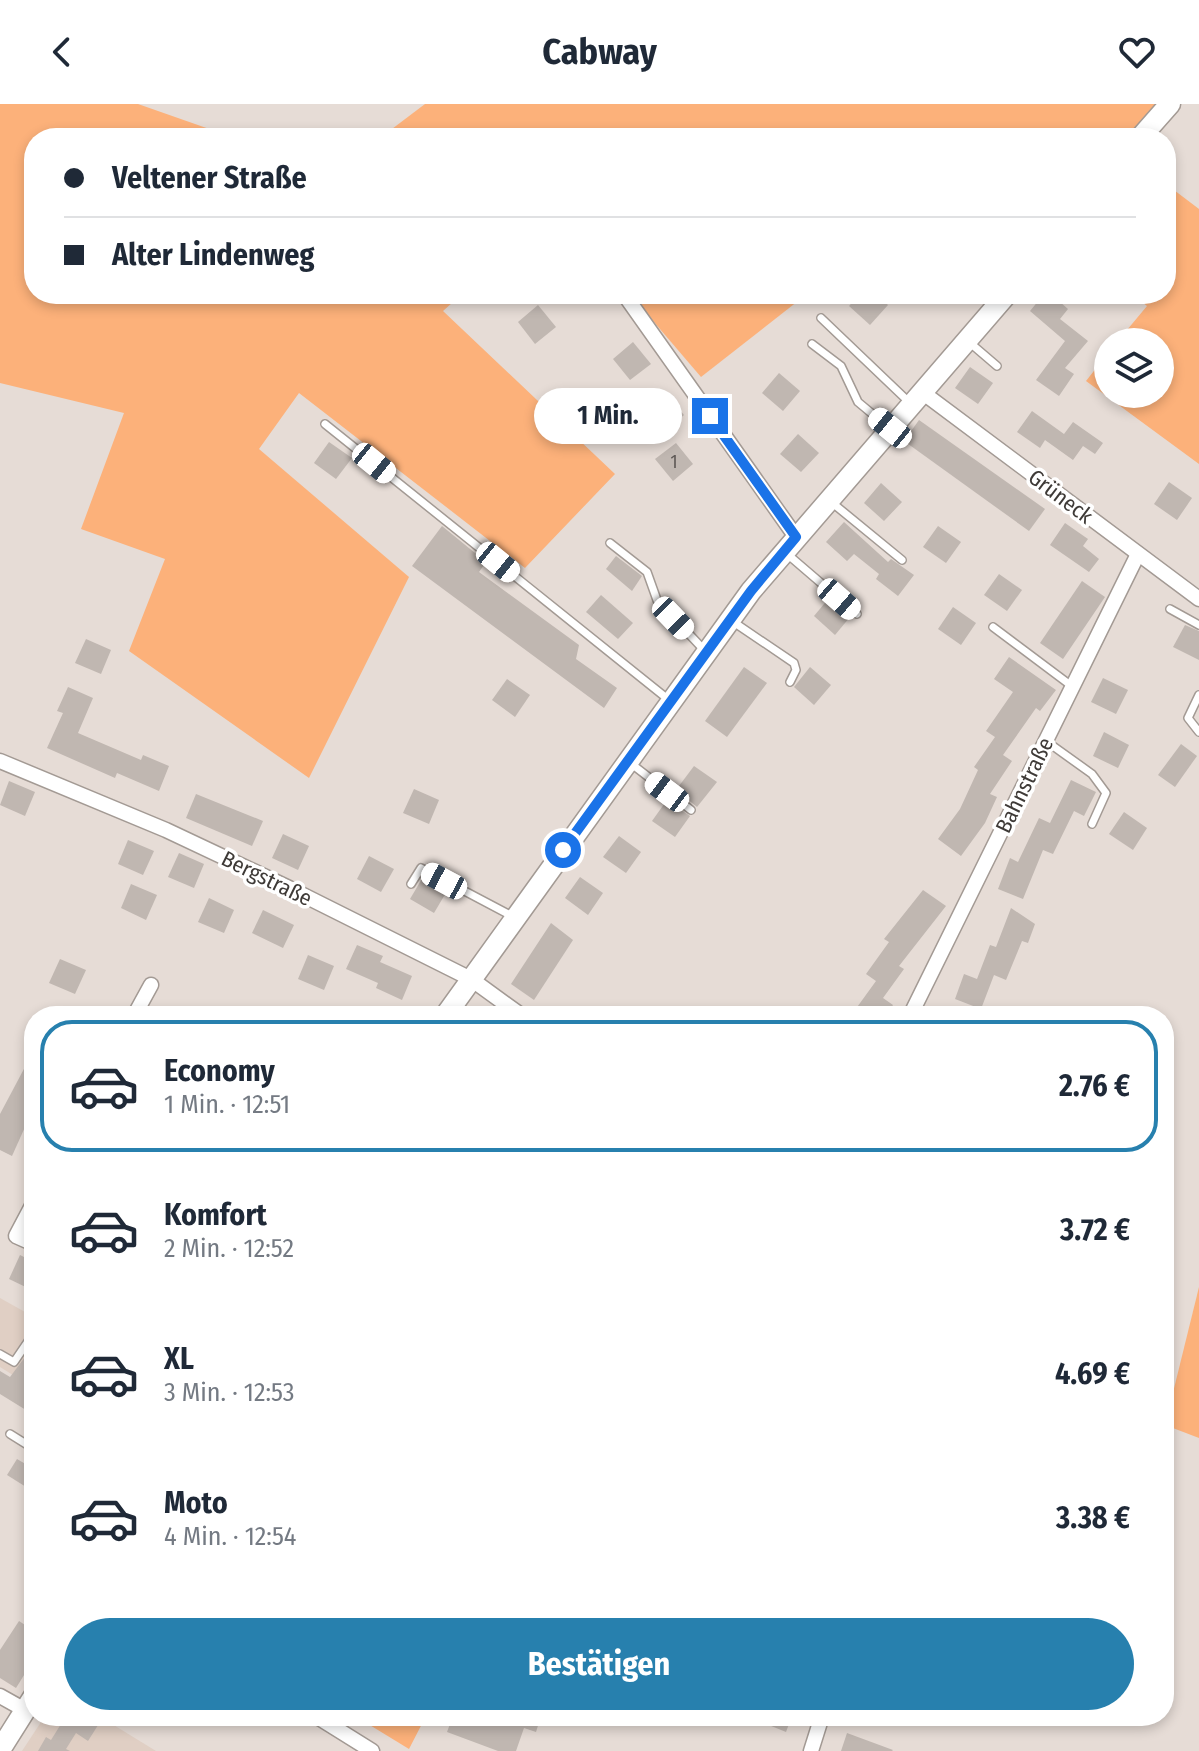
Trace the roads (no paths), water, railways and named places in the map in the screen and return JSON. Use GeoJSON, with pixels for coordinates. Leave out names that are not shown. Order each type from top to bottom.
{"type":"FeatureCollection","features":[{"type":"Feature","properties":{"kind":"main road"},"geometry":{"type":"LineString","coordinates":[[1149,128],[1170,104]]}},
{"type":"Feature","properties":{"kind":"main road"},"geometry":{"type":"LineString","coordinates":[[452,1006],[730,619],[790,544],[998,304]]}},
{"type":"Feature","properties":{"kind":"main road"},"geometry":{"type":"LineString","coordinates":[[0,1750],[24,1711]]}},
{"type":"Feature","properties":{"kind":"street"},"geometry":{"type":"LineString","coordinates":[[631,304],[790,544]]}},
{"type":"Feature","properties":{"kind":"street","name":"Grüneck"},"geometry":{"type":"LineString","coordinates":[[917,398],[1199,599]]}},
{"type":"Feature","properties":{"kind":"street","name":"Bahnstraße"},"geometry":{"type":"LineString","coordinates":[[915,1006],[1138,554]]}},
{"type":"Feature","properties":{"kind":"street","name":"Bergstraße"},"geometry":{"type":"LineString","coordinates":[[0,762],[166,830],[471,979],[508,1006]]}},
{"type":"Feature","properties":{"kind":"street"},"geometry":{"type":"LineString","coordinates":[[139,1006],[151,985]]}},
{"type":"Feature","properties":{"kind":"street"},"geometry":{"type":"LineString","coordinates":[[24,1221],[16,1236],[24,1240]]}},
{"type":"Feature","properties":{"kind":"street"},"geometry":{"type":"LineString","coordinates":[[0,1696],[24,1702]]}},
{"type":"Feature","properties":{"kind":"street"},"geometry":{"type":"LineString","coordinates":[[332,1726],[372,1751]]}},
{"type":"Feature","properties":{"kind":"street"},"geometry":{"type":"LineString","coordinates":[[811,1751],[819,1726]]}},
{"type":"Feature","properties":{"kind":"lane"},"geometry":{"type":"LineString","coordinates":[[821,318],[917,398]]}},
{"type":"Feature","properties":{"kind":"lane"},"geometry":{"type":"LineString","coordinates":[[967,341],[997,366]]}},
{"type":"Feature","properties":{"kind":"lane"},"geometry":{"type":"LineString","coordinates":[[812,344],[841,366],[858,402],[890,428]]}},
{"type":"Feature","properties":{"kind":"lane"},"geometry":{"type":"LineString","coordinates":[[325,424],[671,701]]}},
{"type":"Feature","properties":{"kind":"lane"},"geometry":{"type":"LineString","coordinates":[[828,500],[902,560]]}},
{"type":"Feature","properties":{"kind":"lane"},"geometry":{"type":"LineString","coordinates":[[610,543],[647,572],[657,600],[706,652]]}},
{"type":"Feature","properties":{"kind":"lane"},"geometry":{"type":"LineString","coordinates":[[790,544],[857,614]]}},
{"type":"Feature","properties":{"kind":"lane"},"geometry":{"type":"LineString","coordinates":[[1170,609],[1199,625]]}},
{"type":"Feature","properties":{"kind":"lane"},"geometry":{"type":"LineString","coordinates":[[730,619],[794,663],[796,670],[790,682]]}},
{"type":"Feature","properties":{"kind":"lane"},"geometry":{"type":"LineString","coordinates":[[993,627],[1073,687]]}},
{"type":"Feature","properties":{"kind":"lane"},"geometry":{"type":"LineString","coordinates":[[1199,695],[1188,718],[1199,732]]}},
{"type":"Feature","properties":{"kind":"lane"},"geometry":{"type":"LineString","coordinates":[[1046,741],[1092,774],[1106,793],[1092,824]]}},
{"type":"Feature","properties":{"kind":"lane"},"geometry":{"type":"LineString","coordinates":[[628,761],[691,810]]}},
{"type":"Feature","properties":{"kind":"lane"},"geometry":{"type":"LineString","coordinates":[[411,884],[421,868],[514,917]]}},
{"type":"Feature","properties":{"kind":"lane"},"geometry":{"type":"LineString","coordinates":[[0,1354],[14,1362],[24,1347]]}},
{"type":"Feature","properties":{"kind":"lane"},"geometry":{"type":"LineString","coordinates":[[10,1434],[24,1443]]}}]}
